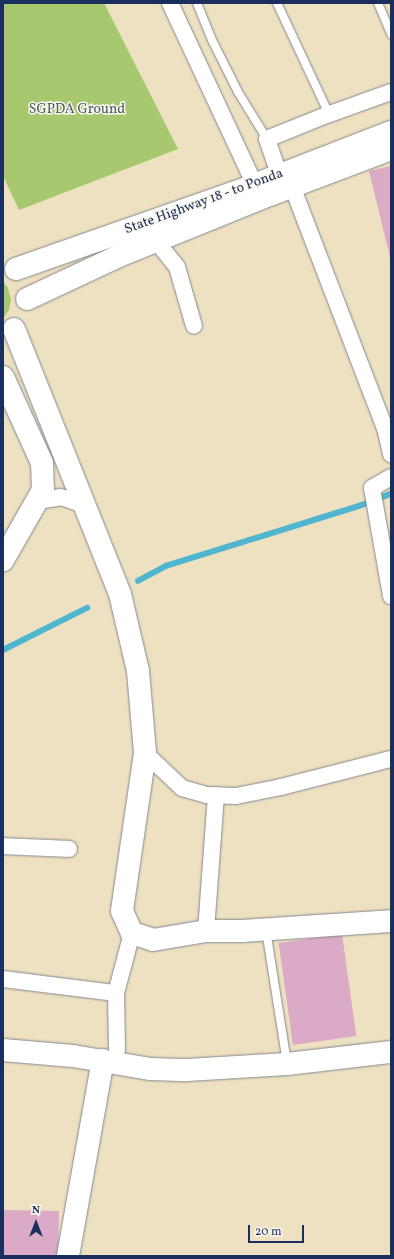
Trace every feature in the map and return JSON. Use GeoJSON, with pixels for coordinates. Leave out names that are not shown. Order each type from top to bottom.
{"type":"FeatureCollection","features":[{"type":"Feature","properties":{"kind":"main road","name":"State Highway 18 - to Ponda"},"geometry":{"type":"LineString","coordinates":[[27,299],[156,241],[258,191],[391,132]]}},
{"type":"Feature","properties":{"kind":"main road","name":"State Highway 18 - to Ponda"},"geometry":{"type":"LineString","coordinates":[[285,180],[391,149]]}},
{"type":"Feature","properties":{"kind":"main road","name":"State Highway 18 - to Ponda"},"geometry":{"type":"LineString","coordinates":[[10,264],[236,192],[258,191]]}},
{"type":"Feature","properties":{"kind":"main road"},"geometry":{"type":"LineString","coordinates":[[10,264],[26,288],[27,299],[25,310],[8,333],[84,505],[120,594],[138,671],[145,753],[122,911],[132,933],[154,940],[206,932],[266,930],[391,921]]}},
{"type":"Feature","properties":{"kind":"main road"},"geometry":{"type":"LineString","coordinates":[[3,377],[42,463],[43,490],[3,560]]}},
{"type":"Feature","properties":{"kind":"main road"},"geometry":{"type":"LineString","coordinates":[[3,404],[22,416]]}},
{"type":"Feature","properties":{"kind":"main road"},"geometry":{"type":"LineString","coordinates":[[3,1050],[110,1055],[151,1069],[187,1070],[287,1064],[391,1052]]}},
{"type":"Feature","properties":{"kind":"main road"},"geometry":{"type":"LineString","coordinates":[[68,1256],[110,1055]]}},
{"type":"Feature","properties":{"kind":"street"},"geometry":{"type":"LineString","coordinates":[[170,3],[258,191]]}},
{"type":"Feature","properties":{"kind":"street"},"geometry":{"type":"LineString","coordinates":[[391,92],[329,114],[267,139],[385,428],[391,454]]}},
{"type":"Feature","properties":{"kind":"street"},"geometry":{"type":"LineString","coordinates":[[156,241],[177,267],[194,326]]}},
{"type":"Feature","properties":{"kind":"street"},"geometry":{"type":"LineString","coordinates":[[391,477],[372,488],[391,596]]}},
{"type":"Feature","properties":{"kind":"street"},"geometry":{"type":"LineString","coordinates":[[37,501],[61,497],[84,505]]}},
{"type":"Feature","properties":{"kind":"street"},"geometry":{"type":"LineString","coordinates":[[145,753],[182,788],[206,794],[236,796],[281,787],[391,759]]}},
{"type":"Feature","properties":{"kind":"street"},"geometry":{"type":"LineString","coordinates":[[206,932],[216,795]]}},
{"type":"Feature","properties":{"kind":"street"},"geometry":{"type":"LineString","coordinates":[[3,846],[69,849]]}},
{"type":"Feature","properties":{"kind":"street"},"geometry":{"type":"LineString","coordinates":[[110,1055],[116,993],[132,933]]}},
{"type":"Feature","properties":{"kind":"street"},"geometry":{"type":"LineString","coordinates":[[3,979],[116,993]]}},
{"type":"Feature","properties":{"kind":"lane"},"geometry":{"type":"LineString","coordinates":[[197,3],[212,40],[238,92],[267,139]]}},
{"type":"Feature","properties":{"kind":"lane"},"geometry":{"type":"LineString","coordinates":[[277,3],[329,114]]}},
{"type":"Feature","properties":{"kind":"lane"},"geometry":{"type":"LineString","coordinates":[[378,3],[391,34]]}},
{"type":"Feature","properties":{"kind":"lane"},"geometry":{"type":"LineString","coordinates":[[266,930],[287,1064]]}},
{"type":"Feature","properties":{"kind":"green space","name":"SGPDA Ground"},"geometry":{"type":"Polygon","coordinates":[[[3,3],[104,3],[178,149],[19,210],[3,176],[3,3]]]}},
{"type":"Feature","properties":{"kind":"green space"},"geometry":{"type":"Polygon","coordinates":[[[3,281],[8,288],[11,299],[9,310],[3,319],[3,281]]]}},
{"type":"Feature","properties":{"kind":"building"},"geometry":{"type":"Polygon","coordinates":[[[391,166],[391,257],[390,257],[369,171],[391,166]]]}},
{"type":"Feature","properties":{"kind":"building"},"geometry":{"type":"Polygon","coordinates":[[[342,934],[356,1036],[293,1045],[279,943],[342,934]]]}},
{"type":"Feature","properties":{"kind":"building"},"geometry":{"type":"Polygon","coordinates":[[[3,1210],[59,1211],[58,1256],[3,1256],[3,1210]]]}},
{"type":"Feature","properties":{"kind":"waterway"},"geometry":{"type":"LineString","coordinates":[[138,581],[166,566],[359,506],[391,494]]}},
{"type":"Feature","properties":{"kind":"waterway"},"geometry":{"type":"LineString","coordinates":[[3,650],[87,608]]}}]}
